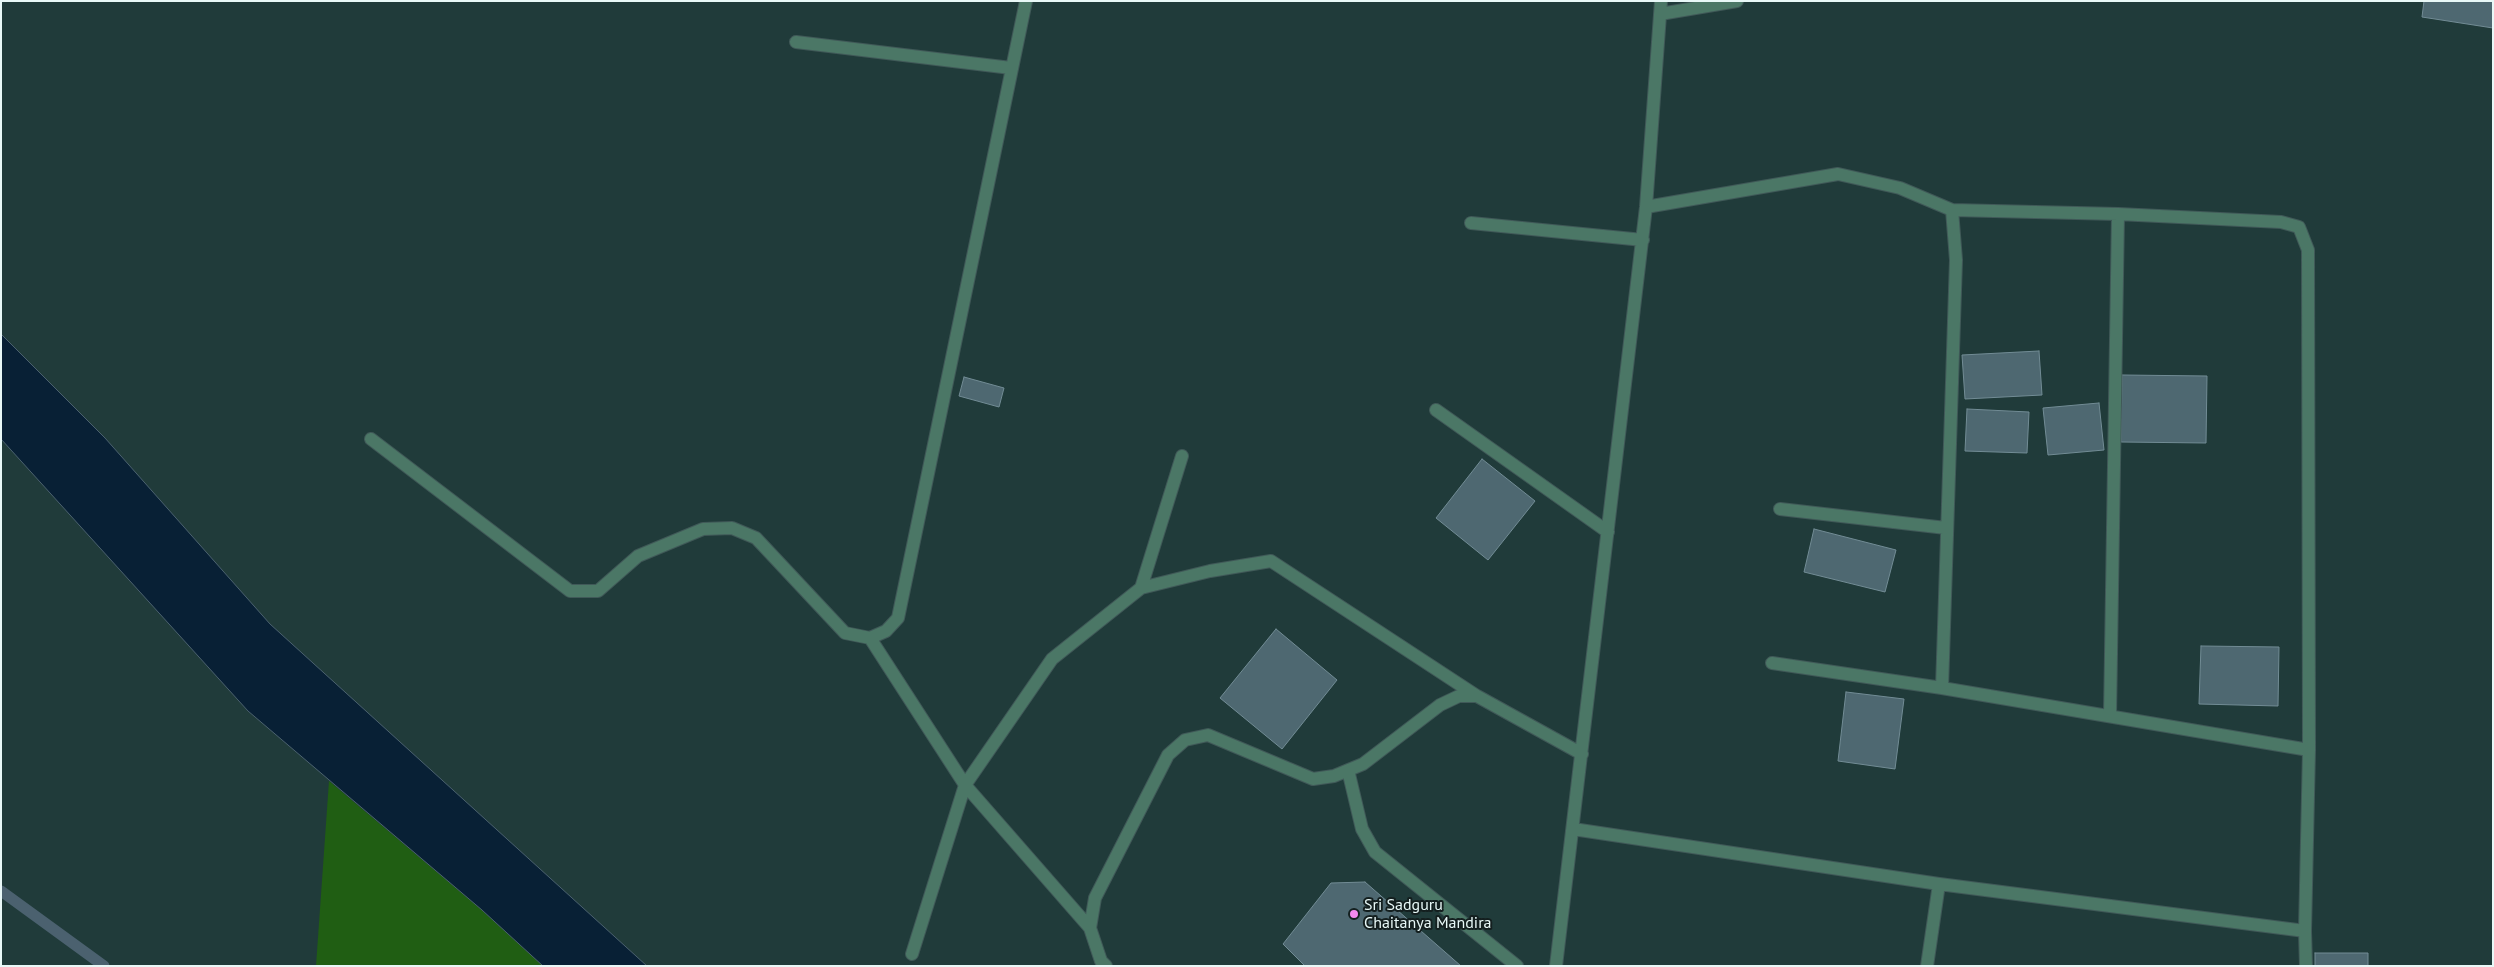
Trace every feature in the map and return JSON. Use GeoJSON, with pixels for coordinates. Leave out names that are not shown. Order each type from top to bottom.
{"type":"FeatureCollection","features":[{"type":"Feature","properties":{"kind":"street"},"geometry":{"type":"LineString","coordinates":[[371,439],[570,591],[598,592],[638,556],[703,529],[732,528],[756,538],[845,633],[870,638],[886,631],[898,618],[1026,1]]}},
{"type":"Feature","properties":{"kind":"street"},"geometry":{"type":"LineString","coordinates":[[1556,966],[1646,207],[1661,1]]}},
{"type":"Feature","properties":{"kind":"street"},"geometry":{"type":"LineString","coordinates":[[1660,14],[1738,1]]}},
{"type":"Feature","properties":{"kind":"street"},"geometry":{"type":"LineString","coordinates":[[796,42],[1011,68]]}},
{"type":"Feature","properties":{"kind":"street"},"geometry":{"type":"LineString","coordinates":[[1646,207],[1838,174],[1900,188],[1952,210],[2118,214],[2281,222],[2299,227],[2308,250],[2309,750],[2306,966]]}},
{"type":"Feature","properties":{"kind":"street"},"geometry":{"type":"LineString","coordinates":[[1942,688],[1956,260],[1952,210]]}},
{"type":"Feature","properties":{"kind":"street"},"geometry":{"type":"LineString","coordinates":[[2110,716],[2118,214]]}},
{"type":"Feature","properties":{"kind":"street"},"geometry":{"type":"LineString","coordinates":[[1471,223],[1642,240]]}},
{"type":"Feature","properties":{"kind":"street"},"geometry":{"type":"LineString","coordinates":[[1436,410],[1608,532]]}},
{"type":"Feature","properties":{"kind":"street"},"geometry":{"type":"LineString","coordinates":[[1141,588],[1182,456]]}},
{"type":"Feature","properties":{"kind":"street"},"geometry":{"type":"LineString","coordinates":[[1780,509],[1946,528]]}},
{"type":"Feature","properties":{"kind":"street"},"geometry":{"type":"LineString","coordinates":[[912,954],[965,785],[1052,659],[1141,588],[1210,571],[1271,561],[1477,696],[1582,754]]}},
{"type":"Feature","properties":{"kind":"street"},"geometry":{"type":"LineString","coordinates":[[870,638],[965,785],[1090,928],[1101,961],[1106,966]]}},
{"type":"Feature","properties":{"kind":"street"},"geometry":{"type":"LineString","coordinates":[[1772,663],[1942,688],[2309,750]]}},
{"type":"Feature","properties":{"kind":"street"},"geometry":{"type":"LineString","coordinates":[[1090,928],[1095,898],[1168,755],[1185,740],[1208,735],[1313,779],[1334,776],[1363,764],[1440,704],[1459,696],[1477,696]]}},
{"type":"Feature","properties":{"kind":"street"},"geometry":{"type":"LineString","coordinates":[[1348,770],[1362,829],[1376,852],[1517,966]]}},
{"type":"Feature","properties":{"kind":"street"},"geometry":{"type":"LineString","coordinates":[[1573,829],[1939,884],[2305,932]]}},
{"type":"Feature","properties":{"kind":"street"},"geometry":{"type":"LineString","coordinates":[[1927,966],[1939,884]]}},
{"type":"Feature","properties":{"kind":"green space"},"geometry":{"type":"Polygon","coordinates":[[[329,781],[482,910],[543,966],[316,966],[329,781]]]}},
{"type":"Feature","properties":{"kind":"water"},"geometry":{"type":"Polygon","coordinates":[[[1,334],[105,438],[270,624],[647,966],[543,966],[482,910],[248,711],[1,439],[1,334]]]}},
{"type":"Feature","properties":{"kind":"building"},"geometry":{"type":"Polygon","coordinates":[[[2424,1],[2493,1],[2493,28],[2422,17],[2424,1]]]}},
{"type":"Feature","properties":{"kind":"building"},"geometry":{"type":"Polygon","coordinates":[[[2039,351],[2042,395],[1965,399],[1962,355],[2039,351]]]}},
{"type":"Feature","properties":{"kind":"building"},"geometry":{"type":"Polygon","coordinates":[[[2122,375],[2207,376],[2206,443],[2121,442],[2122,375]]]}},
{"type":"Feature","properties":{"kind":"building"},"geometry":{"type":"Polygon","coordinates":[[[964,377],[1004,388],[999,407],[959,396],[964,377]]]}},
{"type":"Feature","properties":{"kind":"building"},"geometry":{"type":"Polygon","coordinates":[[[2099,403],[2104,450],[2048,455],[2043,408],[2099,403]]]}},
{"type":"Feature","properties":{"kind":"building"},"geometry":{"type":"Polygon","coordinates":[[[1967,409],[2029,412],[2027,453],[1965,451],[1967,409]]]}},
{"type":"Feature","properties":{"kind":"building"},"geometry":{"type":"Polygon","coordinates":[[[1482,459],[1535,501],[1488,560],[1436,518],[1482,459]]]}},
{"type":"Feature","properties":{"kind":"building"},"geometry":{"type":"Polygon","coordinates":[[[1814,529],[1896,550],[1885,592],[1804,572],[1814,529]]]}},
{"type":"Feature","properties":{"kind":"building"},"geometry":{"type":"Polygon","coordinates":[[[1276,629],[1337,680],[1282,749],[1220,698],[1276,629]]]}},
{"type":"Feature","properties":{"kind":"building"},"geometry":{"type":"Polygon","coordinates":[[[2201,646],[2279,647],[2278,706],[2199,704],[2201,646]]]}},
{"type":"Feature","properties":{"kind":"building"},"geometry":{"type":"Polygon","coordinates":[[[1846,692],[1904,699],[1895,769],[1838,761],[1846,692]]]}},
{"type":"Feature","properties":{"kind":"building","name":"Sri Sadguru Chaitanya Mandira"},"geometry":{"type":"Polygon","coordinates":[[[1365,882],[1461,966],[1305,966],[1283,944],[1331,883],[1365,882]]]}},
{"type":"Feature","properties":{"kind":"building"},"geometry":{"type":"Polygon","coordinates":[[[2315,953],[2368,953],[2368,966],[2315,966],[2315,953]]]}},
{"type":"Feature","properties":{"kind":"waterway"},"geometry":{"type":"LineString","coordinates":[[1,891],[104,966]]}},
{"type":"Feature","properties":{"kind":"place","name":"Sri Sadguru Chaitanya Mandira"},"geometry":{"type":"Point","coordinates":[1354,914]}}]}
